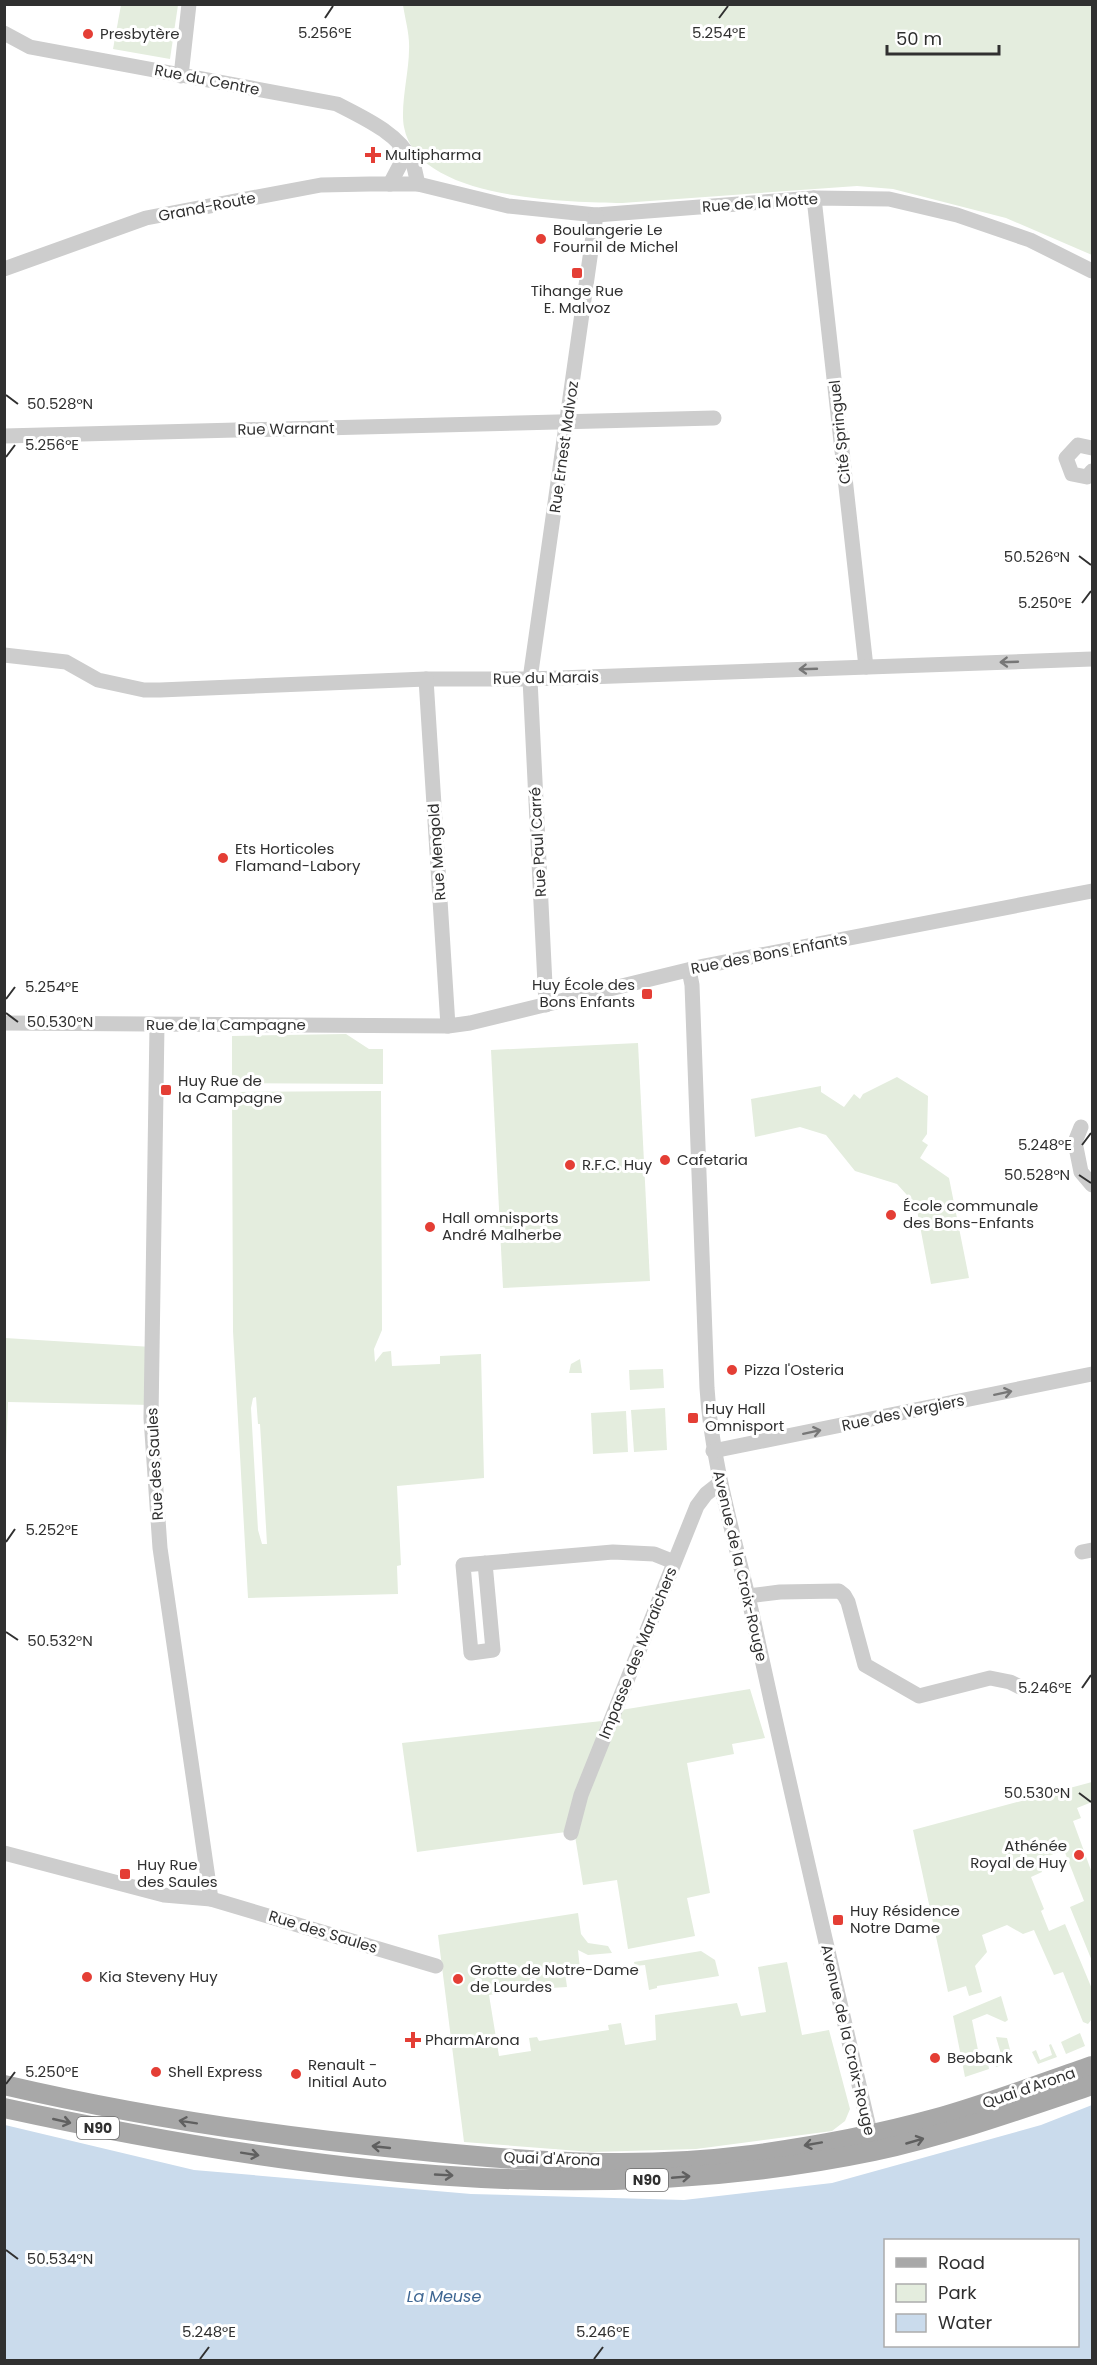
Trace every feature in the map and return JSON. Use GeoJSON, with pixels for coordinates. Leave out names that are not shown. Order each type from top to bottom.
{"type":"FeatureCollection","features":[{"type":"Feature","properties":{"kind":"main road","name":"Quai d'Arona"},"geometry":{"type":"LineString","coordinates":[[4,2085],[155,2116],[281,2136],[460,2155],[645,2163],[873,2143],[1092,2066]]}},
{"type":"Feature","properties":{"kind":"main road","name":"Quai d'Arona"},"geometry":{"type":"LineString","coordinates":[[4,2108],[182,2144],[307,2163],[410,2173],[525,2179],[665,2179],[790,2165],[873,2143],[986,2120],[1092,2085]]}},
{"type":"Feature","properties":{"kind":"street"},"geometry":{"type":"LineString","coordinates":[[181,76],[189,4]]}},
{"type":"Feature","properties":{"kind":"street","name":"Rue du Centre"},"geometry":{"type":"LineString","coordinates":[[4,33],[30,46],[337,104],[379,126],[400,146],[412,161],[418,184]]}},
{"type":"Feature","properties":{"kind":"street"},"geometry":{"type":"LineString","coordinates":[[390,184],[400,165],[400,146]]}},
{"type":"Feature","properties":{"kind":"street","name":"Grand-Route"},"geometry":{"type":"LineString","coordinates":[[4,269],[146,218],[321,185],[418,184]]}},
{"type":"Feature","properties":{"kind":"street","name":"Rue de la Motte"},"geometry":{"type":"LineString","coordinates":[[418,184],[508,206],[596,215],[814,198],[889,199],[957,215],[1030,240],[1092,271]]}},
{"type":"Feature","properties":{"kind":"street","name":"Cité Springuel"},"geometry":{"type":"LineString","coordinates":[[814,198],[866,667]]}},
{"type":"Feature","properties":{"kind":"street","name":"Rue Ernest Malvoz"},"geometry":{"type":"LineString","coordinates":[[530,679],[596,215]]}},
{"type":"Feature","properties":{"kind":"street","name":"Rue Warnant"},"geometry":{"type":"LineString","coordinates":[[4,436],[714,418]]}},
{"type":"Feature","properties":{"kind":"street"},"geometry":{"type":"LineString","coordinates":[[1092,448],[1078,445],[1066,458],[1071,474],[1086,477],[1092,471]]}},
{"type":"Feature","properties":{"kind":"street","name":"Rue du Marais"},"geometry":{"type":"LineString","coordinates":[[4,655],[66,662],[98,680],[144,690],[1092,659]]}},
{"type":"Feature","properties":{"kind":"street","name":"Rue Mengold"},"geometry":{"type":"LineString","coordinates":[[426,679],[448,1026]]}},
{"type":"Feature","properties":{"kind":"street","name":"Rue Paul Carré"},"geometry":{"type":"LineString","coordinates":[[530,679],[546,1005]]}},
{"type":"Feature","properties":{"kind":"street","name":"Rue des Bons Enfants"},"geometry":{"type":"LineString","coordinates":[[448,1026],[470,1023],[689,970],[1092,891]]}},
{"type":"Feature","properties":{"kind":"street","name":"Avenue de la Croix-Rouge"},"geometry":{"type":"LineString","coordinates":[[689,970],[692,986],[707,1388],[713,1451],[873,2143]]}},
{"type":"Feature","properties":{"kind":"street","name":"Rue de la Campagne"},"geometry":{"type":"LineString","coordinates":[[4,1023],[448,1026]]}},
{"type":"Feature","properties":{"kind":"street","name":"Rue des Saules"},"geometry":{"type":"LineString","coordinates":[[157,1025],[151,1418],[160,1548],[211,1899]]}},
{"type":"Feature","properties":{"kind":"street"},"geometry":{"type":"LineString","coordinates":[[1081,1127],[1075,1142],[1081,1172],[1092,1185]]}},
{"type":"Feature","properties":{"kind":"street","name":"Rue des Vergiers"},"geometry":{"type":"LineString","coordinates":[[713,1451],[1092,1374]]}},
{"type":"Feature","properties":{"kind":"street","name":"Impasse des Maraîchers"},"geometry":{"type":"LineString","coordinates":[[571,1833],[581,1795],[697,1506],[706,1494],[720,1483]]}},
{"type":"Feature","properties":{"kind":"street"},"geometry":{"type":"LineString","coordinates":[[485,1563],[493,1650],[471,1653],[463,1565],[485,1563],[613,1552],[654,1554],[674,1562]]}},
{"type":"Feature","properties":{"kind":"street"},"geometry":{"type":"LineString","coordinates":[[748,1596],[780,1592],[839,1591],[848,1602],[865,1665],[914,1694],[925,1695],[990,1678],[1010,1682],[1020,1688]]}},
{"type":"Feature","properties":{"kind":"street","name":"Rue des Saules"},"geometry":{"type":"LineString","coordinates":[[4,1853],[164,1895],[211,1899],[436,1966]]}},
{"type":"Feature","properties":{"kind":"green space"},"geometry":{"type":"Polygon","coordinates":[[[121,5],[178,5],[170,59],[113,49],[121,5]]]}},
{"type":"Feature","properties":{"kind":"green space"},"geometry":{"type":"Polygon","coordinates":[[[403,5],[1092,5],[1092,255],[1006,218],[893,189],[857,186],[622,203],[531,198],[464,183],[436,170],[415,151],[404,127],[403,109],[409,44],[403,5]]]}},
{"type":"Feature","properties":{"kind":"green space"},"geometry":{"type":"Polygon","coordinates":[[[346,1034],[369,1049],[383,1049],[383,1084],[232,1083],[232,1036],[346,1034]]]}},
{"type":"Feature","properties":{"kind":"green space","name":"R.F.C. Huy"},"geometry":{"type":"Polygon","coordinates":[[[638,1043],[650,1281],[503,1288],[491,1050],[638,1043]]]}},
{"type":"Feature","properties":{"kind":"green space"},"geometry":{"type":"Polygon","coordinates":[[[897,1077],[928,1096],[927,1134],[922,1141],[928,1145],[920,1158],[949,1178],[969,1278],[931,1284],[916,1205],[897,1184],[855,1171],[826,1135],[800,1127],[755,1137],[751,1099],[821,1086],[821,1092],[844,1107],[854,1094],[860,1099],[863,1094],[897,1077]]]}},
{"type":"Feature","properties":{"kind":"green space"},"geometry":{"type":"Polygon","coordinates":[[[381,1091],[382,1330],[374,1349],[375,1362],[383,1352],[391,1351],[392,1366],[440,1364],[440,1356],[481,1354],[484,1478],[397,1486],[401,1565],[397,1566],[398,1594],[248,1598],[233,1331],[232,1092],[381,1091]],[[256,1397],[253,1398],[251,1408],[258,1530],[262,1544],[267,1544],[260,1424],[258,1424],[256,1397]]]}},
{"type":"Feature","properties":{"kind":"green space"},"geometry":{"type":"Polygon","coordinates":[[[5,1338],[152,1347],[151,1405],[8,1402],[5,1482],[5,1338]]]}},
{"type":"Feature","properties":{"kind":"green space"},"geometry":{"type":"Polygon","coordinates":[[[580,1359],[582,1373],[569,1373],[571,1364],[580,1359]]]}},
{"type":"Feature","properties":{"kind":"green space"},"geometry":{"type":"Polygon","coordinates":[[[663,1369],[664,1388],[630,1390],[629,1370],[663,1369]]]}},
{"type":"Feature","properties":{"kind":"green space"},"geometry":{"type":"Polygon","coordinates":[[[665,1408],[667,1450],[634,1452],[631,1410],[665,1408]]]}},
{"type":"Feature","properties":{"kind":"green space"},"geometry":{"type":"Polygon","coordinates":[[[626,1411],[628,1452],[593,1454],[591,1413],[626,1411]]]}},
{"type":"Feature","properties":{"kind":"green space"},"geometry":{"type":"Polygon","coordinates":[[[750,1689],[765,1738],[732,1744],[734,1754],[687,1763],[710,1893],[687,1898],[695,1936],[628,1949],[617,1880],[583,1885],[575,1836],[583,1805],[621,1710],[750,1689]]]}},
{"type":"Feature","properties":{"kind":"green space"},"geometry":{"type":"Polygon","coordinates":[[[602,1721],[566,1832],[417,1852],[402,1743],[602,1721]]]}},
{"type":"Feature","properties":{"kind":"green space"},"geometry":{"type":"Polygon","coordinates":[[[1092,1782],[1092,1802],[1077,1808],[1081,1818],[1073,1821],[1092,1873],[1092,1961],[1070,1907],[1084,1901],[1064,1850],[1038,1860],[1042,1872],[1031,1877],[1044,1909],[1041,1911],[1049,1931],[1065,1924],[1092,1989],[1092,2019],[1088,2024],[1083,2022],[1063,1972],[1054,1975],[1034,1930],[1023,1934],[1007,1925],[982,1935],[987,1952],[975,1966],[982,1992],[969,1996],[966,1986],[948,1992],[913,1830],[1092,1782]]]}},
{"type":"Feature","properties":{"kind":"green space"},"geometry":{"type":"Polygon","coordinates":[[[578,1913],[581,1934],[588,1943],[608,1946],[612,1953],[588,1955],[578,1950],[580,1969],[565,1972],[567,1987],[519,1990],[489,1995],[499,2056],[531,2051],[529,2038],[537,2037],[539,2041],[609,2030],[608,2025],[621,2023],[625,2045],[656,2040],[655,2015],[737,2003],[741,2016],[766,2012],[758,1967],[787,1962],[802,2035],[829,2030],[850,2109],[845,2121],[832,2131],[696,2149],[592,2152],[464,2142],[438,1935],[578,1913]]]}},
{"type":"Feature","properties":{"kind":"green space"},"geometry":{"type":"Polygon","coordinates":[[[701,1951],[715,1960],[719,1976],[657,1986],[649,1990],[645,1965],[635,1966],[634,1962],[701,1951]]]}},
{"type":"Feature","properties":{"kind":"green space"},"geometry":{"type":"Polygon","coordinates":[[[1001,1996],[1008,2020],[1005,2022],[987,2014],[972,2020],[980,2060],[987,2058],[989,2069],[965,2077],[953,2016],[1001,1996]]]}},
{"type":"Feature","properties":{"kind":"green space"},"geometry":{"type":"Polygon","coordinates":[[[1080,2033],[1085,2046],[1066,2054],[1061,2042],[1080,2033]]]}},
{"type":"Feature","properties":{"kind":"green space"},"geometry":{"type":"Polygon","coordinates":[[[996,2037],[1007,2038],[1013,2061],[996,2067],[993,2057],[1001,2054],[996,2037]]]}},
{"type":"Feature","properties":{"kind":"green space"},"geometry":{"type":"Polygon","coordinates":[[[1051,2044],[1057,2057],[1038,2064],[1032,2052],[1036,2050],[1040,2060],[1052,2055],[1049,2045],[1051,2044]]]}},
{"type":"Feature","properties":{"kind":"water","name":"La Meuse"},"geometry":{"type":"Polygon","coordinates":[[[1092,2105],[1092,2360],[5,2360],[5,2125],[194,2170],[471,2194],[684,2200],[832,2183],[1041,2125],[1092,2105]]]}},
{"type":"Feature","properties":{"kind":"place","name":"Presbytère"},"geometry":{"type":"Point","coordinates":[88,34]}},
{"type":"Feature","properties":{"kind":"place","name":"Multipharma"},"geometry":{"type":"Point","coordinates":[373,155]}},
{"type":"Feature","properties":{"kind":"place","name":"Boulangerie Le Fournil de Michel"},"geometry":{"type":"Point","coordinates":[541,239]}},
{"type":"Feature","properties":{"kind":"place","name":"Tihange Rue E. Malvoz"},"geometry":{"type":"Point","coordinates":[577,273]}},
{"type":"Feature","properties":{"kind":"place","name":"Ets Horticoles Flamand-Labory"},"geometry":{"type":"Point","coordinates":[223,858]}},
{"type":"Feature","properties":{"kind":"place","name":"Huy École des Bons Enfants"},"geometry":{"type":"Point","coordinates":[647,994]}},
{"type":"Feature","properties":{"kind":"place","name":"Huy Rue de la Campagne"},"geometry":{"type":"Point","coordinates":[166,1090]}},
{"type":"Feature","properties":{"kind":"place","name":"Cafetaria"},"geometry":{"type":"Point","coordinates":[665,1160]}},
{"type":"Feature","properties":{"kind":"place","name":"R.F.C. Huy"},"geometry":{"type":"Point","coordinates":[570,1165]}},
{"type":"Feature","properties":{"kind":"place","name":"École communale des Bons-Enfants"},"geometry":{"type":"Point","coordinates":[891,1215]}},
{"type":"Feature","properties":{"kind":"place","name":"Hall omnisports André Malherbe"},"geometry":{"type":"Point","coordinates":[430,1227]}},
{"type":"Feature","properties":{"kind":"place","name":"Pizza l'Osteria"},"geometry":{"type":"Point","coordinates":[732,1370]}},
{"type":"Feature","properties":{"kind":"place","name":"Huy Hall Omnisport"},"geometry":{"type":"Point","coordinates":[693,1418]}},
{"type":"Feature","properties":{"kind":"place","name":"Athénée Royal de Huy"},"geometry":{"type":"Point","coordinates":[1079,1855]}},
{"type":"Feature","properties":{"kind":"place","name":"Huy Rue des Saules"},"geometry":{"type":"Point","coordinates":[125,1874]}},
{"type":"Feature","properties":{"kind":"place","name":"Huy Résidence Notre Dame"},"geometry":{"type":"Point","coordinates":[838,1920]}},
{"type":"Feature","properties":{"kind":"place","name":"Kia Steveny Huy"},"geometry":{"type":"Point","coordinates":[87,1977]}},
{"type":"Feature","properties":{"kind":"place","name":"Grotte de Notre-Dame de Lourdes"},"geometry":{"type":"Point","coordinates":[458,1979]}},
{"type":"Feature","properties":{"kind":"place","name":"PharmArona"},"geometry":{"type":"Point","coordinates":[413,2040]}},
{"type":"Feature","properties":{"kind":"place","name":"Beobank"},"geometry":{"type":"Point","coordinates":[935,2058]}},
{"type":"Feature","properties":{"kind":"place","name":"Shell Express"},"geometry":{"type":"Point","coordinates":[156,2072]}},
{"type":"Feature","properties":{"kind":"place","name":"Renault - Initial Auto"},"geometry":{"type":"Point","coordinates":[296,2074]}}]}
